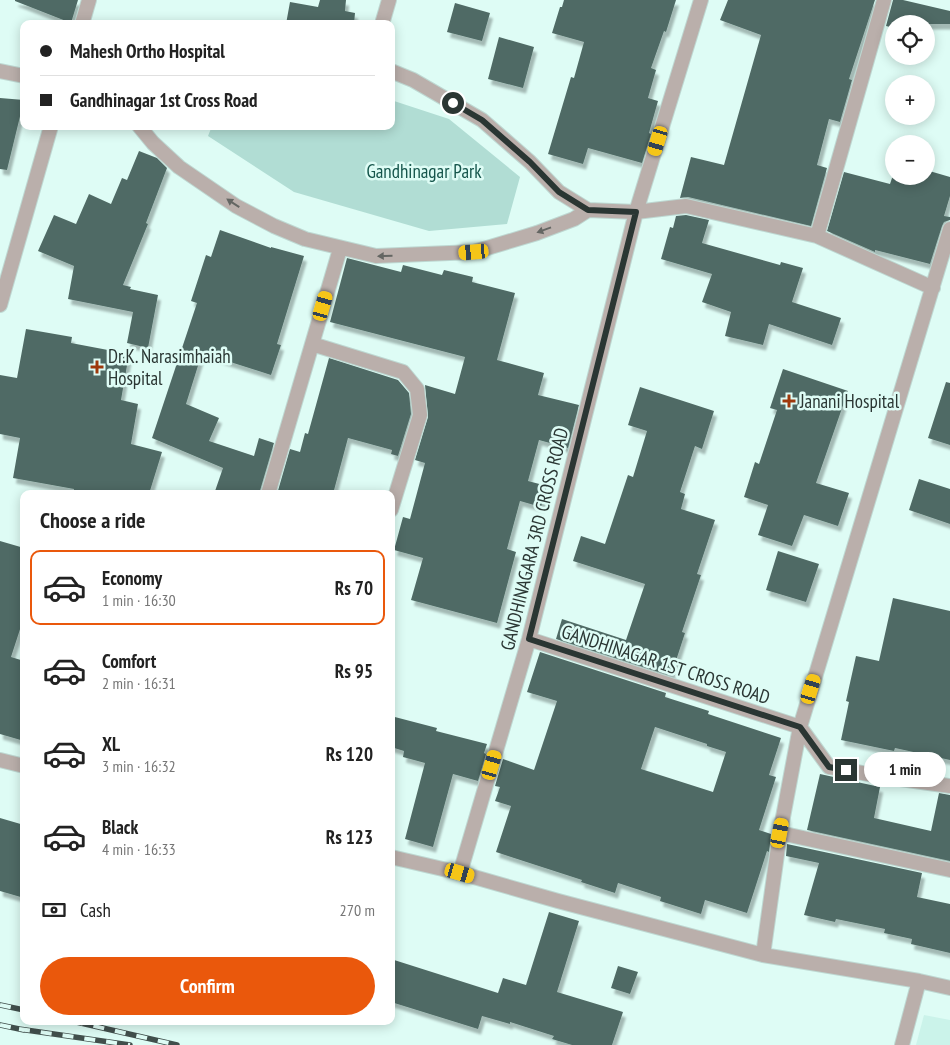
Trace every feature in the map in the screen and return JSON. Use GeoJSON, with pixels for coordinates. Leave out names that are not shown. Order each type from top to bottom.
{"type":"FeatureCollection","features":[{"type":"Feature","properties":{"kind":"street"},"geometry":{"type":"LineString","coordinates":[[83,20],[89,0]]}},
{"type":"Feature","properties":{"kind":"street"},"geometry":{"type":"LineString","coordinates":[[383,20],[389,0]]}},
{"type":"Feature","properties":{"kind":"street","name":"GANDHINAGARA 3RD CROSS ROAD"},"geometry":{"type":"LineString","coordinates":[[460,873],[529,639],[636,212],[701,0]]}},
{"type":"Feature","properties":{"kind":"street"},"geometry":{"type":"LineString","coordinates":[[817,236],[884,0]]}},
{"type":"Feature","properties":{"kind":"street"},"geometry":{"type":"LineString","coordinates":[[0,71],[20,75]]}},
{"type":"Feature","properties":{"kind":"street"},"geometry":{"type":"LineString","coordinates":[[395,73],[413,80],[482,120],[530,162],[559,192],[588,210],[636,212],[686,206],[817,236],[933,288]]}},
{"type":"Feature","properties":{"kind":"street"},"geometry":{"type":"LineString","coordinates":[[0,305],[50,130]]}},
{"type":"Feature","properties":{"kind":"street"},"geometry":{"type":"LineString","coordinates":[[142,130],[153,143],[179,166],[236,206],[274,226],[305,239],[340,249],[376,256],[474,252],[537,233],[574,219],[588,210]]}},
{"type":"Feature","properties":{"kind":"street"},"geometry":{"type":"LineString","coordinates":[[763,955],[780,833],[800,727],[950,229]]}},
{"type":"Feature","properties":{"kind":"street"},"geometry":{"type":"LineString","coordinates":[[269,490],[340,249]]}},
{"type":"Feature","properties":{"kind":"street"},"geometry":{"type":"LineString","coordinates":[[312,344],[403,372],[417,389],[420,415],[395,497]]}},
{"type":"Feature","properties":{"kind":"street","name":"GANDHINAGAR 1ST CROSS ROAD"},"geometry":{"type":"LineString","coordinates":[[529,639],[800,727]]}},
{"type":"Feature","properties":{"kind":"street"},"geometry":{"type":"LineString","coordinates":[[800,727],[829,767],[950,786]]}},
{"type":"Feature","properties":{"kind":"street"},"geometry":{"type":"LineString","coordinates":[[0,760],[20,765]]}},
{"type":"Feature","properties":{"kind":"street"},"geometry":{"type":"LineString","coordinates":[[780,833],[950,870]]}},
{"type":"Feature","properties":{"kind":"street"},"geometry":{"type":"LineString","coordinates":[[395,859],[460,873],[763,955],[919,981],[950,988]]}},
{"type":"Feature","properties":{"kind":"street"},"geometry":{"type":"LineString","coordinates":[[902,1045],[919,981]]}},
{"type":"Feature","properties":{"kind":"shaded area"},"geometry":{"type":"Polygon","coordinates":[[[924,1015],[950,1020],[950,1045],[916,1045],[924,1015]]]}},
{"type":"Feature","properties":{"kind":"green space","name":"Gandhinagar Park"},"geometry":{"type":"Polygon","coordinates":[[[395,101],[449,119],[520,177],[507,224],[429,231],[294,192],[208,136],[210,130],[395,130],[395,101]]]}},
{"type":"Feature","properties":{"kind":"building"},"geometry":{"type":"Polygon","coordinates":[[[78,0],[72,20],[63,20],[15,1],[78,0]]]}},
{"type":"Feature","properties":{"kind":"building"},"geometry":{"type":"Polygon","coordinates":[[[320,0],[346,0],[345,11],[355,13],[354,20],[287,20],[290,2],[318,7],[320,0]]]}},
{"type":"Feature","properties":{"kind":"building"},"geometry":{"type":"Polygon","coordinates":[[[564,0],[676,0],[666,32],[664,31],[651,68],[656,70],[648,98],[658,101],[642,163],[588,148],[583,164],[548,154],[571,77],[574,78],[584,42],[552,33],[564,0]]]}},
{"type":"Feature","properties":{"kind":"building"},"geometry":{"type":"Polygon","coordinates":[[[728,0],[875,0],[849,79],[852,80],[840,122],[829,119],[817,165],[827,168],[811,226],[688,197],[680,198],[691,157],[724,165],[761,35],[720,20],[728,0]]]}},
{"type":"Feature","properties":{"kind":"building"},"geometry":{"type":"Polygon","coordinates":[[[893,0],[903,0],[950,11],[950,24],[935,24],[935,15],[889,15],[893,0]]]}},
{"type":"Feature","properties":{"kind":"building"},"geometry":{"type":"Polygon","coordinates":[[[455,3],[490,13],[482,41],[447,32],[455,3]]]}},
{"type":"Feature","properties":{"kind":"building"},"geometry":{"type":"Polygon","coordinates":[[[499,37],[534,47],[523,88],[488,79],[499,37]]]}},
{"type":"Feature","properties":{"kind":"building"},"geometry":{"type":"Polygon","coordinates":[[[0,98],[20,100],[20,116],[7,170],[0,169],[0,98]]]}},
{"type":"Feature","properties":{"kind":"building"},"geometry":{"type":"Polygon","coordinates":[[[139,151],[157,158],[167,168],[146,223],[148,224],[123,285],[131,287],[130,289],[158,295],[148,348],[127,343],[133,312],[68,299],[74,266],[38,251],[54,215],[76,224],[89,194],[111,204],[122,178],[127,180],[139,151]]]}},
{"type":"Feature","properties":{"kind":"building"},"geometry":{"type":"Polygon","coordinates":[[[844,172],[885,183],[885,185],[935,185],[935,173],[950,177],[950,196],[944,216],[950,217],[950,220],[944,222],[942,226],[930,264],[875,250],[875,252],[827,231],[844,172]]]}},
{"type":"Feature","properties":{"kind":"building"},"geometry":{"type":"Polygon","coordinates":[[[686,215],[709,220],[702,243],[780,265],[781,262],[803,268],[792,302],[841,318],[832,345],[769,324],[763,345],[725,336],[731,312],[702,302],[712,274],[661,259],[670,227],[673,228],[676,216],[686,215]]]}},
{"type":"Feature","properties":{"kind":"building"},"geometry":{"type":"Polygon","coordinates":[[[220,230],[271,248],[304,256],[277,344],[281,345],[271,375],[202,353],[186,404],[219,418],[209,441],[254,456],[259,438],[274,443],[260,490],[215,490],[223,468],[152,438],[197,303],[191,301],[206,255],[211,257],[220,230]]]}},
{"type":"Feature","properties":{"kind":"building"},"geometry":{"type":"Polygon","coordinates":[[[347,258],[401,272],[403,265],[442,275],[444,270],[473,277],[472,282],[515,293],[497,360],[544,373],[538,395],[579,405],[568,448],[539,440],[528,481],[547,486],[541,507],[520,501],[507,549],[516,552],[497,623],[411,600],[423,558],[395,550],[403,517],[410,519],[425,463],[415,460],[428,417],[425,385],[455,394],[465,357],[330,322],[347,258]]]}},
{"type":"Feature","properties":{"kind":"building"},"geometry":{"type":"Polygon","coordinates":[[[26,329],[72,337],[71,343],[129,354],[121,400],[138,404],[131,444],[162,452],[150,490],[74,490],[13,478],[20,438],[0,434],[0,375],[17,378],[26,329]]]}},
{"type":"Feature","properties":{"kind":"building"},"geometry":{"type":"Polygon","coordinates":[[[329,358],[398,380],[409,393],[411,414],[398,456],[391,454],[392,450],[348,438],[334,490],[278,490],[290,449],[300,452],[305,433],[308,434],[329,358]]]}},
{"type":"Feature","properties":{"kind":"building"},"geometry":{"type":"Polygon","coordinates":[[[783,369],[848,391],[816,483],[849,493],[838,526],[804,515],[792,546],[758,535],[768,505],[744,497],[755,462],[759,464],[777,410],[770,408],[783,369]]]}},
{"type":"Feature","properties":{"kind":"building"},"geometry":{"type":"Polygon","coordinates":[[[946,382],[950,383],[950,445],[928,438],[946,382]]]}},
{"type":"Feature","properties":{"kind":"building"},"geometry":{"type":"Polygon","coordinates":[[[640,387],[714,411],[702,449],[695,446],[680,492],[685,494],[681,509],[715,520],[697,574],[701,575],[682,632],[685,633],[671,676],[556,639],[562,619],[626,640],[645,584],[573,561],[581,536],[605,544],[628,475],[633,477],[647,431],[628,425],[640,387]]]}},
{"type":"Feature","properties":{"kind":"building"},"geometry":{"type":"Polygon","coordinates":[[[919,479],[950,489],[950,524],[909,510],[919,479]]]}},
{"type":"Feature","properties":{"kind":"building"},"geometry":{"type":"Polygon","coordinates":[[[0,541],[20,547],[20,629],[11,657],[20,660],[20,740],[0,734],[0,541]]]}},
{"type":"Feature","properties":{"kind":"building"},"geometry":{"type":"Polygon","coordinates":[[[778,551],[819,564],[806,602],[766,590],[778,551]]]}},
{"type":"Feature","properties":{"kind":"building"},"geometry":{"type":"Polygon","coordinates":[[[893,598],[950,611],[950,760],[895,748],[894,751],[841,740],[849,702],[846,701],[856,656],[879,661],[893,598]]]}},
{"type":"Feature","properties":{"kind":"building"},"geometry":{"type":"Polygon","coordinates":[[[540,652],[666,693],[665,697],[709,711],[708,714],[781,738],[769,775],[776,777],[759,830],[771,834],[769,852],[767,851],[747,913],[705,900],[701,914],[660,901],[661,897],[618,883],[615,893],[581,882],[582,880],[496,852],[511,806],[495,801],[500,787],[495,786],[503,759],[534,770],[557,701],[527,692],[540,652]],[[655,727],[641,769],[713,792],[726,752],[707,746],[707,744],[655,727]]]}},
{"type":"Feature","properties":{"kind":"building"},"geometry":{"type":"Polygon","coordinates":[[[395,717],[437,728],[436,731],[487,744],[478,781],[453,774],[433,847],[405,839],[425,763],[403,757],[404,751],[395,748],[395,717]]]}},
{"type":"Feature","properties":{"kind":"building"},"geometry":{"type":"Polygon","coordinates":[[[820,774],[880,787],[874,818],[931,831],[939,793],[950,795],[950,861],[807,830],[820,774]]]}},
{"type":"Feature","properties":{"kind":"building"},"geometry":{"type":"Polygon","coordinates":[[[0,818],[20,824],[20,897],[0,891],[0,818]]]}},
{"type":"Feature","properties":{"kind":"building"},"geometry":{"type":"Polygon","coordinates":[[[787,844],[922,873],[917,897],[950,904],[950,953],[911,944],[912,939],[884,933],[885,929],[836,919],[835,922],[804,915],[819,863],[786,856],[787,844]]]}},
{"type":"Feature","properties":{"kind":"building"},"geometry":{"type":"Polygon","coordinates":[[[549,912],[579,921],[557,992],[623,1012],[612,1045],[572,1045],[552,1039],[554,1036],[510,1022],[510,1024],[482,1016],[478,1029],[395,1003],[395,960],[498,993],[503,978],[526,985],[549,912]]]}},
{"type":"Feature","properties":{"kind":"building"},"geometry":{"type":"Polygon","coordinates":[[[618,966],[638,972],[630,994],[611,988],[618,966]]]}},
{"type":"Feature","properties":{"kind":"railway"},"geometry":{"type":"LineString","coordinates":[[0,1005],[20,1009]]}},
{"type":"Feature","properties":{"kind":"railway"},"geometry":{"type":"LineString","coordinates":[[0,1025],[24,1030]]}},
{"type":"Feature","properties":{"kind":"railway"},"geometry":{"type":"LineString","coordinates":[[90,1025],[177,1045]]}},
{"type":"Feature","properties":{"kind":"railway"},"geometry":{"type":"LineString","coordinates":[[19,1029],[130,1045]]}},
{"type":"Feature","properties":{"kind":"place","name":"Dr.K. Narasimhaiah Hospital"},"geometry":{"type":"Point","coordinates":[97,367]}},
{"type":"Feature","properties":{"kind":"place","name":"Janani Hospital"},"geometry":{"type":"Point","coordinates":[789,401]}},
{"type":"Feature","properties":{"kind":"route"},"geometry":{"type":"LineString","coordinates":[[453,103],[482,120],[530,162],[559,192],[588,210],[636,212],[529,639],[800,727],[829,767],[846,770]]}}]}
